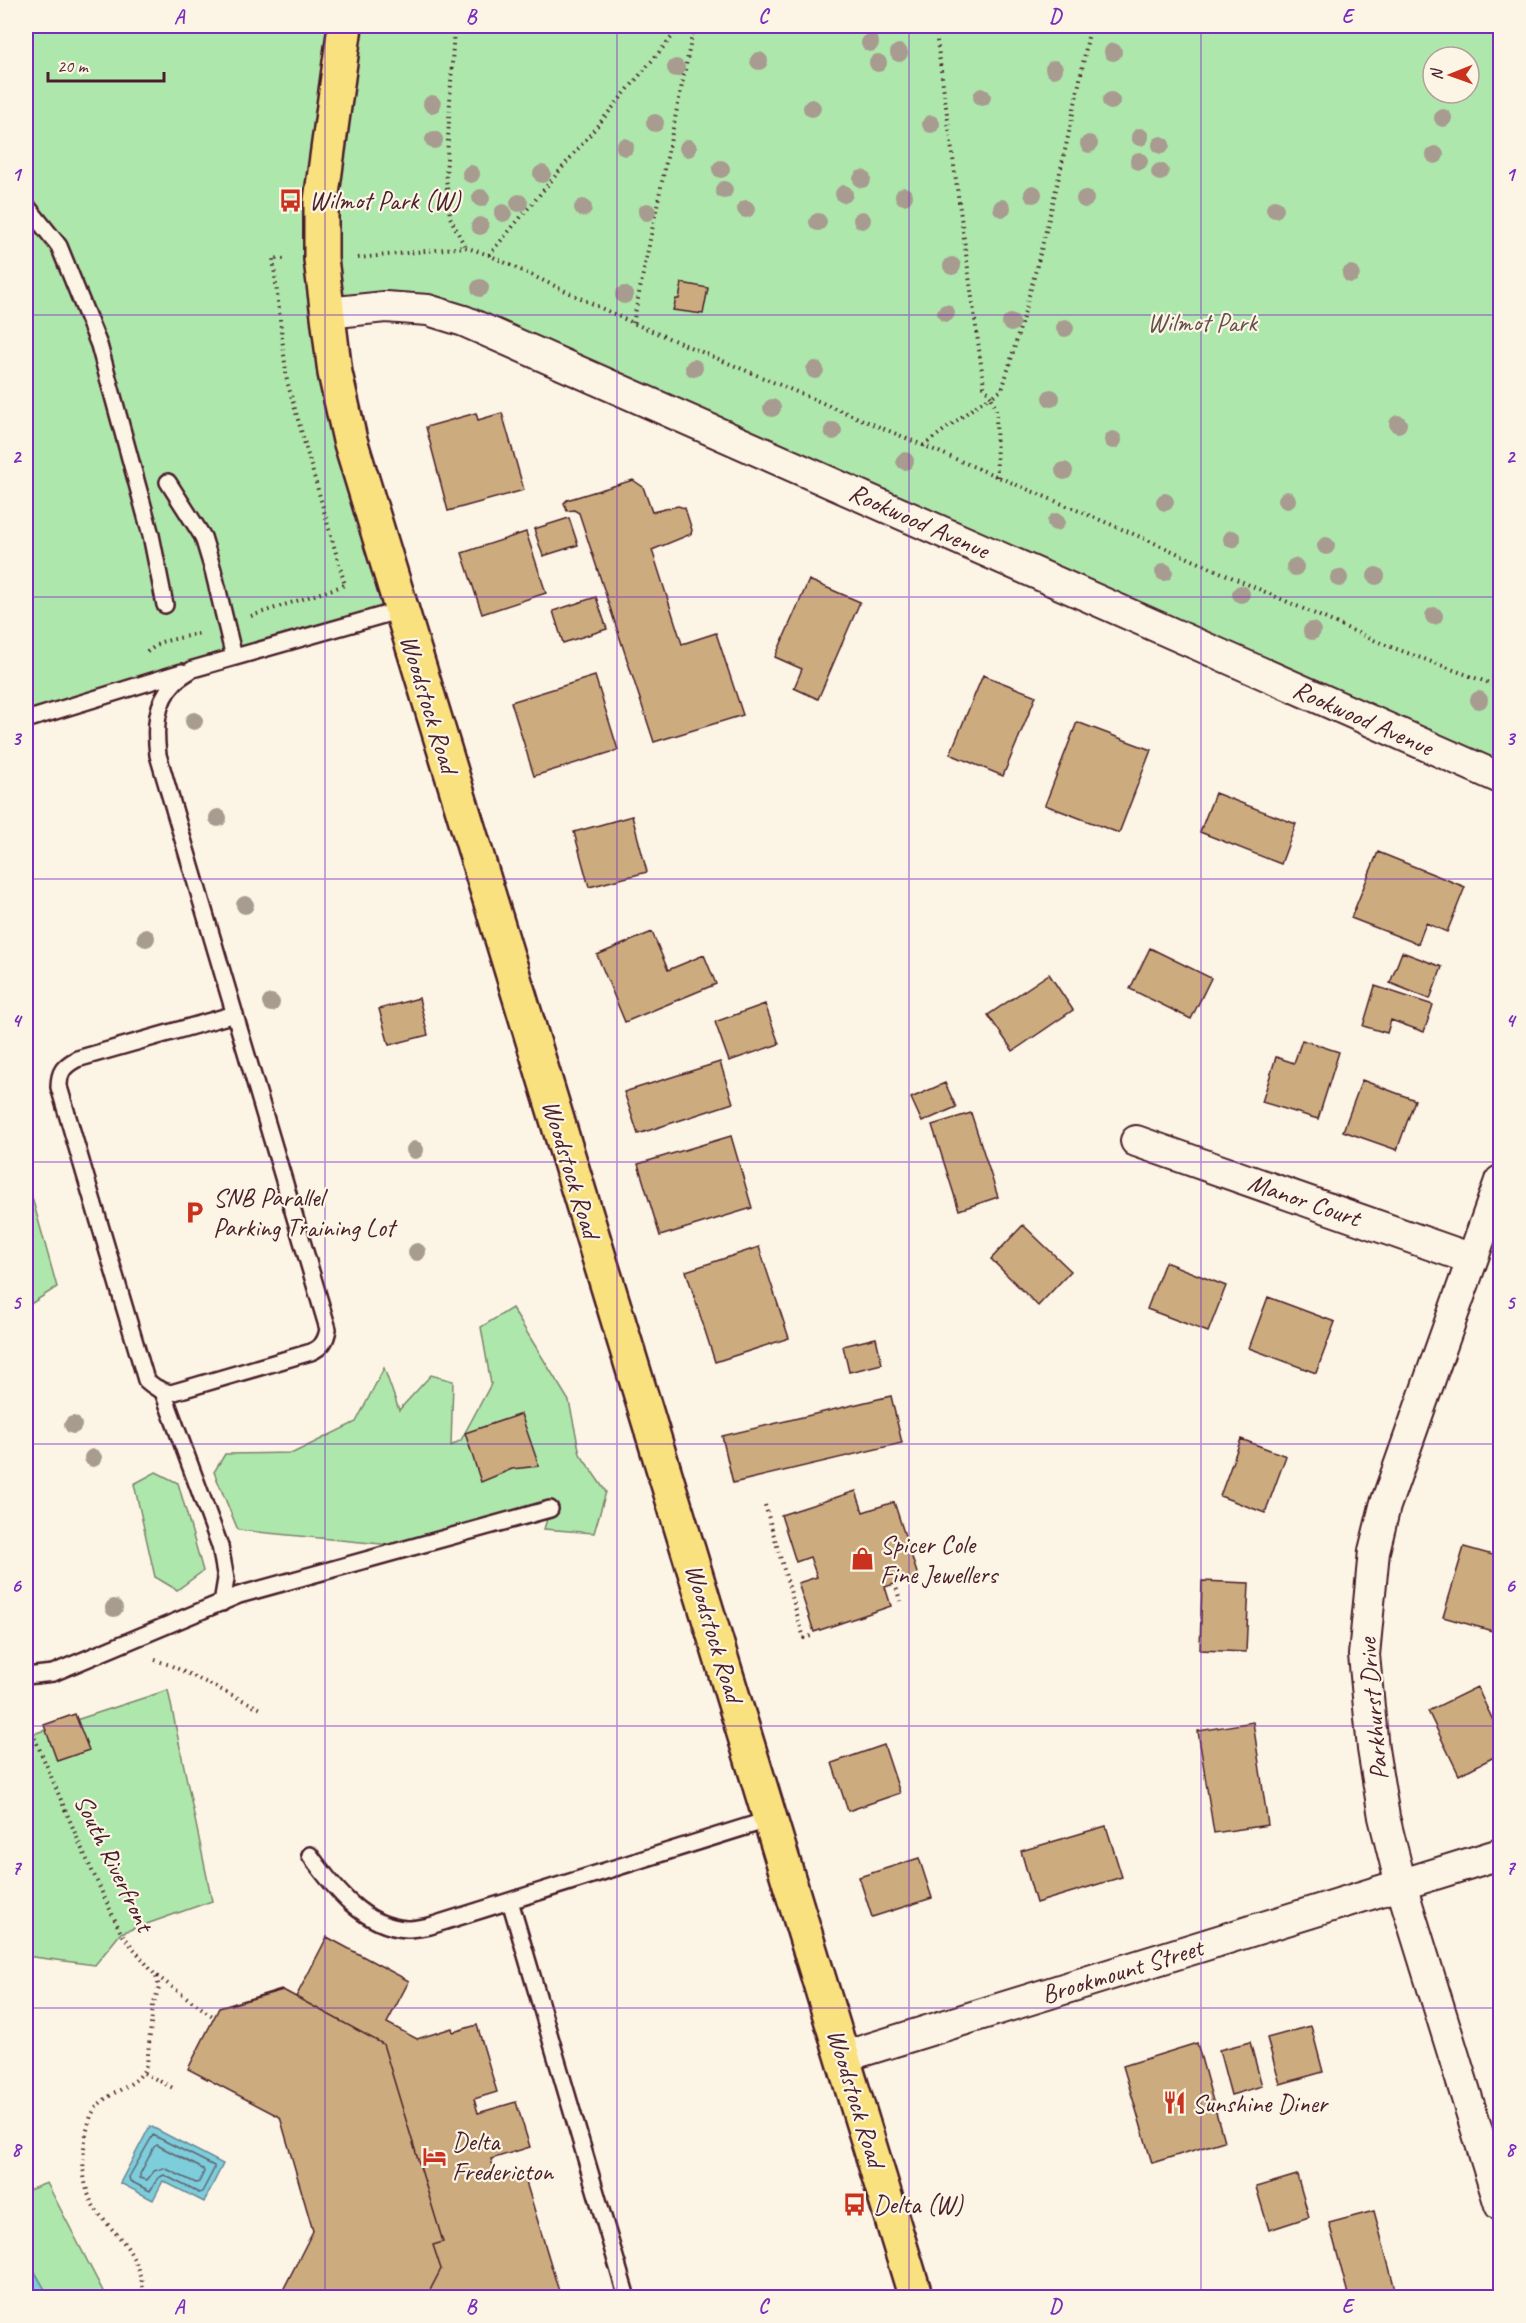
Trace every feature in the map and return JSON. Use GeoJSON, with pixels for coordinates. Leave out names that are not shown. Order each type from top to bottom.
{"type":"FeatureCollection","features":[{"type":"Feature","properties":{"kind":"main road","name":"Woodstock Road"},"geometry":{"type":"LineString","coordinates":[[345,26],[321,201],[321,259],[335,373],[350,440],[916,2298]]}},
{"type":"Feature","properties":{"kind":"street","name":"Rookwood Avenue"},"geometry":{"type":"LineString","coordinates":[[327,313],[385,307],[428,310],[464,321],[1500,778]]}},
{"type":"Feature","properties":{"kind":"street","name":"Manor Court"},"geometry":{"type":"LineString","coordinates":[[1136,1141],[1472,1259]]}},
{"type":"Feature","properties":{"kind":"street","name":"Parkhurst Drive"},"geometry":{"type":"LineString","coordinates":[[1500,1181],[1385,1506],[1374,1551],[1364,1654],[1373,1749],[1384,1817],[1401,1885],[1500,2205]]}},
{"type":"Feature","properties":{"kind":"street","name":"Brookmount Street"},"geometry":{"type":"LineString","coordinates":[[843,2057],[1500,1854]]}},
{"type":"Feature","properties":{"kind":"lane"},"geometry":{"type":"LineString","coordinates":[[26,205],[59,246],[99,345],[151,535],[165,605]]}},
{"type":"Feature","properties":{"kind":"lane"},"geometry":{"type":"LineString","coordinates":[[168,482],[203,537],[234,657]]}},
{"type":"Feature","properties":{"kind":"lane"},"geometry":{"type":"LineString","coordinates":[[26,720],[193,669],[401,610]]}},
{"type":"Feature","properties":{"kind":"lane"},"geometry":{"type":"LineString","coordinates":[[193,669],[173,683],[160,705],[155,730],[157,747],[328,1329],[327,1339],[320,1348],[311,1352],[171,1393],[163,1392],[146,1380],[59,1087],[59,1074],[66,1065],[77,1059],[235,1014]]}},
{"type":"Feature","properties":{"kind":"lane"},"geometry":{"type":"LineString","coordinates":[[163,1392],[220,1546],[226,1579],[222,1603]]}},
{"type":"Feature","properties":{"kind":"lane"},"geometry":{"type":"LineString","coordinates":[[26,1676],[53,1673],[239,1595],[550,1509]]}},
{"type":"Feature","properties":{"kind":"lane"},"geometry":{"type":"LineString","coordinates":[[310,1855],[332,1887],[359,1910],[383,1924],[407,1929],[430,1926],[771,1819]]}},
{"type":"Feature","properties":{"kind":"lane"},"geometry":{"type":"LineString","coordinates":[[510,1901],[627,2298]]}},
{"type":"Feature","properties":{"kind":"path"},"geometry":{"type":"LineString","coordinates":[[454,26],[446,177],[450,217],[465,247]]}},
{"type":"Feature","properties":{"kind":"path"},"geometry":{"type":"LineString","coordinates":[[489,255],[681,26]]}},
{"type":"Feature","properties":{"kind":"path"},"geometry":{"type":"LineString","coordinates":[[633,323],[694,26]]}},
{"type":"Feature","properties":{"kind":"path"},"geometry":{"type":"LineString","coordinates":[[935,26],[984,386],[996,409],[998,477]]}},
{"type":"Feature","properties":{"kind":"path"},"geometry":{"type":"LineString","coordinates":[[923,446],[980,403],[1002,390],[1035,279],[1075,111],[1090,26]]}},
{"type":"Feature","properties":{"kind":"path"},"geometry":{"type":"LineString","coordinates":[[379,258],[465,247],[489,255],[633,323],[1143,538],[1383,644],[1500,687]]}},
{"type":"Feature","properties":{"kind":"path"},"geometry":{"type":"LineString","coordinates":[[273,258],[287,381],[345,585]]}},
{"type":"Feature","properties":{"kind":"path"},"geometry":{"type":"LineString","coordinates":[[765,1505],[804,1638],[815,1635]]}},
{"type":"Feature","properties":{"kind":"path"},"geometry":{"type":"LineString","coordinates":[[895,1583],[900,1601]]}},
{"type":"Feature","properties":{"kind":"path"},"geometry":{"type":"LineString","coordinates":[[118,1647],[170,1665],[261,1709]]}},
{"type":"Feature","properties":{"kind":"path","name":"South Riverfront"},"geometry":{"type":"LineString","coordinates":[[26,1722],[121,1933],[156,1976],[214,2017]]}},
{"type":"Feature","properties":{"kind":"path"},"geometry":{"type":"LineString","coordinates":[[146,2298],[142,2280],[130,2253],[96,2209],[87,2188],[82,2162],[90,2118],[98,2104],[108,2095],[137,2081],[144,2073],[153,2005],[159,1988],[156,1976]]}},
{"type":"Feature","properties":{"kind":"path"},"geometry":{"type":"LineString","coordinates":[[144,2073],[175,2089]]}},
{"type":"Feature","properties":{"kind":"green space","name":"Wilmot Park"},"geometry":{"type":"Polygon","coordinates":[[[26,26],[1500,26],[1500,778],[464,321],[327,313],[401,610],[26,720],[26,26]]]}},
{"type":"Feature","properties":{"kind":"green space"},"geometry":{"type":"Polygon","coordinates":[[[26,1176],[57,1287],[26,1307],[26,1176]]]}},
{"type":"Feature","properties":{"kind":"green space"},"geometry":{"type":"Polygon","coordinates":[[[512,1308],[569,1401],[580,1454],[606,1492],[594,1533],[544,1529],[550,1509],[412,1547],[238,1530],[214,1472],[225,1454],[293,1453],[356,1422],[384,1368],[399,1410],[431,1375],[453,1381],[451,1446],[461,1440],[491,1384],[481,1327],[512,1308]]]}},
{"type":"Feature","properties":{"kind":"green space"},"geometry":{"type":"Polygon","coordinates":[[[156,1472],[178,1483],[203,1571],[177,1590],[155,1577],[134,1484],[156,1472]]]}},
{"type":"Feature","properties":{"kind":"green space"},"geometry":{"type":"Polygon","coordinates":[[[168,1690],[212,1901],[121,1933],[95,1965],[26,1956],[26,1722],[33,1734],[168,1690]]]}},
{"type":"Feature","properties":{"kind":"green space"},"geometry":{"type":"Polygon","coordinates":[[[47,2183],[106,2297],[49,2297],[26,2256],[26,2191],[47,2183]]]}},
{"type":"Feature","properties":{"kind":"water"},"geometry":{"type":"Polygon","coordinates":[[[150,2126],[223,2164],[204,2202],[163,2181],[153,2200],[120,2183],[150,2126]]]}},
{"type":"Feature","properties":{"kind":"water"},"geometry":{"type":"Polygon","coordinates":[[[26,2256],[49,2297],[26,2297],[26,2256]]]}},
{"type":"Feature","properties":{"kind":"building"},"geometry":{"type":"Polygon","coordinates":[[[682,283],[708,288],[703,314],[673,310],[676,299],[679,299],[682,283]]]}},
{"type":"Feature","properties":{"kind":"building"},"geometry":{"type":"Polygon","coordinates":[[[476,413],[478,420],[502,413],[524,490],[448,511],[426,427],[476,413]]]}},
{"type":"Feature","properties":{"kind":"building"},"geometry":{"type":"Polygon","coordinates":[[[633,480],[643,487],[652,512],[678,506],[685,508],[692,530],[691,534],[652,550],[682,644],[716,633],[743,715],[654,742],[579,513],[574,510],[567,511],[564,503],[567,500],[633,480]]]}},
{"type":"Feature","properties":{"kind":"building"},"geometry":{"type":"Polygon","coordinates":[[[569,518],[578,545],[543,556],[534,529],[569,518]]]}},
{"type":"Feature","properties":{"kind":"building"},"geometry":{"type":"Polygon","coordinates":[[[526,532],[546,593],[482,614],[462,553],[526,532]]]}},
{"type":"Feature","properties":{"kind":"building"},"geometry":{"type":"Polygon","coordinates":[[[809,580],[860,602],[818,699],[794,688],[802,669],[775,657],[809,580]]]}},
{"type":"Feature","properties":{"kind":"building"},"geometry":{"type":"Polygon","coordinates":[[[596,597],[607,629],[563,643],[553,611],[596,597]]]}},
{"type":"Feature","properties":{"kind":"building"},"geometry":{"type":"Polygon","coordinates":[[[983,675],[1036,696],[1003,776],[950,754],[983,675]]]}},
{"type":"Feature","properties":{"kind":"building"},"geometry":{"type":"Polygon","coordinates":[[[595,676],[618,750],[534,776],[511,702],[595,676]]]}},
{"type":"Feature","properties":{"kind":"building"},"geometry":{"type":"Polygon","coordinates":[[[1077,722],[1151,750],[1119,833],[1045,805],[1077,722]]]}},
{"type":"Feature","properties":{"kind":"building"},"geometry":{"type":"Polygon","coordinates":[[[1215,793],[1296,824],[1281,864],[1200,832],[1215,793]]]}},
{"type":"Feature","properties":{"kind":"building"},"geometry":{"type":"Polygon","coordinates":[[[632,816],[647,872],[589,887],[574,832],[632,816]]]}},
{"type":"Feature","properties":{"kind":"building"},"geometry":{"type":"Polygon","coordinates":[[[1378,852],[1465,887],[1447,932],[1426,923],[1418,944],[1351,918],[1378,852]]]}},
{"type":"Feature","properties":{"kind":"building"},"geometry":{"type":"Polygon","coordinates":[[[652,932],[668,970],[704,955],[716,984],[625,1022],[597,955],[652,932]]]}},
{"type":"Feature","properties":{"kind":"building"},"geometry":{"type":"Polygon","coordinates":[[[1150,948],[1211,978],[1191,1019],[1130,989],[1150,948]]]}},
{"type":"Feature","properties":{"kind":"building"},"geometry":{"type":"Polygon","coordinates":[[[1402,952],[1442,967],[1430,999],[1390,983],[1402,952]]]}},
{"type":"Feature","properties":{"kind":"building"},"geometry":{"type":"Polygon","coordinates":[[[1049,974],[1073,1010],[1013,1051],[988,1015],[1049,974]]]}},
{"type":"Feature","properties":{"kind":"building"},"geometry":{"type":"Polygon","coordinates":[[[1375,986],[1433,1005],[1424,1032],[1391,1020],[1387,1033],[1363,1026],[1375,986]]]}},
{"type":"Feature","properties":{"kind":"building"},"geometry":{"type":"Polygon","coordinates":[[[419,998],[428,1035],[389,1045],[379,1009],[419,998]]]}},
{"type":"Feature","properties":{"kind":"building"},"geometry":{"type":"Polygon","coordinates":[[[765,1004],[779,1044],[729,1061],[715,1022],[765,1004]]]}},
{"type":"Feature","properties":{"kind":"building"},"geometry":{"type":"Polygon","coordinates":[[[1302,1040],[1339,1052],[1318,1119],[1262,1102],[1276,1057],[1294,1063],[1302,1040]]]}},
{"type":"Feature","properties":{"kind":"building"},"geometry":{"type":"Polygon","coordinates":[[[720,1062],[733,1103],[638,1134],[624,1092],[720,1062]]]}},
{"type":"Feature","properties":{"kind":"building"},"geometry":{"type":"Polygon","coordinates":[[[1362,1080],[1415,1100],[1397,1150],[1343,1131],[1362,1080]]]}},
{"type":"Feature","properties":{"kind":"building"},"geometry":{"type":"Polygon","coordinates":[[[945,1083],[956,1107],[922,1122],[911,1098],[945,1083]]]}},
{"type":"Feature","properties":{"kind":"building"},"geometry":{"type":"Polygon","coordinates":[[[971,1113],[998,1197],[959,1210],[932,1125],[971,1113]]]}},
{"type":"Feature","properties":{"kind":"building"},"geometry":{"type":"Polygon","coordinates":[[[731,1136],[752,1208],[660,1236],[638,1164],[731,1136]]]}},
{"type":"Feature","properties":{"kind":"building"},"geometry":{"type":"Polygon","coordinates":[[[1023,1225],[1071,1271],[1038,1306],[991,1259],[1023,1225]]]}},
{"type":"Feature","properties":{"kind":"building"},"geometry":{"type":"Polygon","coordinates":[[[759,1247],[789,1338],[715,1362],[686,1271],[759,1247]]]}},
{"type":"Feature","properties":{"kind":"building"},"geometry":{"type":"Polygon","coordinates":[[[1165,1262],[1226,1286],[1208,1332],[1147,1309],[1165,1262]]]}},
{"type":"Feature","properties":{"kind":"building"},"geometry":{"type":"Polygon","coordinates":[[[1268,1297],[1335,1322],[1316,1373],[1249,1348],[1268,1297]]]}},
{"type":"Feature","properties":{"kind":"building"},"geometry":{"type":"Polygon","coordinates":[[[876,1338],[882,1364],[849,1372],[843,1346],[876,1338]]]}},
{"type":"Feature","properties":{"kind":"building"},"geometry":{"type":"Polygon","coordinates":[[[891,1396],[902,1443],[733,1483],[722,1436],[891,1396]]]}},
{"type":"Feature","properties":{"kind":"building"},"geometry":{"type":"Polygon","coordinates":[[[521,1414],[539,1466],[512,1469],[481,1482],[465,1433],[521,1414]]]}},
{"type":"Feature","properties":{"kind":"building"},"geometry":{"type":"Polygon","coordinates":[[[1241,1439],[1286,1456],[1265,1513],[1220,1496],[1241,1439]]]}},
{"type":"Feature","properties":{"kind":"building","name":"Spicer Cole Fine Jewellers"},"geometry":{"type":"Polygon","coordinates":[[[856,1491],[863,1512],[894,1502],[918,1576],[885,1587],[891,1606],[814,1632],[798,1583],[817,1577],[810,1557],[796,1562],[781,1515],[856,1491]]]}},
{"type":"Feature","properties":{"kind":"building"},"geometry":{"type":"Polygon","coordinates":[[[1464,1547],[1500,1557],[1500,1617],[1496,1632],[1443,1617],[1464,1547]]]}},
{"type":"Feature","properties":{"kind":"building"},"geometry":{"type":"Polygon","coordinates":[[[1202,1581],[1249,1583],[1246,1652],[1200,1650],[1202,1581]]]}},
{"type":"Feature","properties":{"kind":"building"},"geometry":{"type":"Polygon","coordinates":[[[1477,1687],[1500,1735],[1500,1754],[1459,1775],[1428,1711],[1477,1687]]]}},
{"type":"Feature","properties":{"kind":"building"},"geometry":{"type":"Polygon","coordinates":[[[75,1714],[89,1750],[57,1761],[44,1725],[75,1714]]]}},
{"type":"Feature","properties":{"kind":"building"},"geometry":{"type":"Polygon","coordinates":[[[1253,1722],[1268,1825],[1214,1833],[1198,1731],[1253,1722]]]}},
{"type":"Feature","properties":{"kind":"building"},"geometry":{"type":"Polygon","coordinates":[[[884,1745],[900,1793],[848,1811],[832,1763],[884,1745]]]}},
{"type":"Feature","properties":{"kind":"building"},"geometry":{"type":"Polygon","coordinates":[[[1106,1826],[1122,1877],[1036,1903],[1021,1851],[1106,1826]]]}},
{"type":"Feature","properties":{"kind":"building"},"geometry":{"type":"Polygon","coordinates":[[[919,1858],[932,1898],[872,1917],[859,1877],[919,1858]]]}},
{"type":"Feature","properties":{"kind":"building"},"geometry":{"type":"Polygon","coordinates":[[[327,1937],[409,1981],[387,2023],[417,2039],[452,2028],[453,2032],[477,2025],[497,2092],[474,2099],[478,2113],[516,2102],[530,2147],[491,2159],[497,2180],[523,2172],[561,2298],[279,2298],[313,2231],[280,2117],[188,2069],[219,2008],[281,1989],[296,1997],[327,1937]]]}},
{"type":"Feature","properties":{"kind":"building"},"geometry":{"type":"Polygon","coordinates":[[[283,1990],[383,2044],[443,2242],[433,2245],[441,2269],[426,2298],[279,2298],[313,2231],[280,2117],[188,2069],[219,2008],[283,1990]]]}},
{"type":"Feature","properties":{"kind":"building"},"geometry":{"type":"Polygon","coordinates":[[[1311,2026],[1323,2072],[1280,2084],[1267,2038],[1311,2026]]]}},
{"type":"Feature","properties":{"kind":"building"},"geometry":{"type":"Polygon","coordinates":[[[1250,2042],[1262,2086],[1231,2095],[1219,2050],[1250,2042]]]}},
{"type":"Feature","properties":{"kind":"building","name":"Sunshine Diner"},"geometry":{"type":"Polygon","coordinates":[[[1197,2043],[1224,2141],[1152,2163],[1123,2066],[1197,2043]]]}},
{"type":"Feature","properties":{"kind":"building"},"geometry":{"type":"Polygon","coordinates":[[[1297,2175],[1309,2217],[1269,2230],[1256,2187],[1297,2175]]]}},
{"type":"Feature","properties":{"kind":"building"},"geometry":{"type":"Polygon","coordinates":[[[1374,2211],[1396,2293],[1380,2298],[1349,2298],[1329,2223],[1374,2211]]]}},
{"type":"Feature","properties":{"kind":"place","name":"Wilmot Park (W)"},"geometry":{"type":"Point","coordinates":[291,200]}},
{"type":"Feature","properties":{"kind":"place","name":"SNB Parallel Parking Training Lot"},"geometry":{"type":"Point","coordinates":[195,1212]}},
{"type":"Feature","properties":{"kind":"place","name":"Spicer Cole Fine Jewellers"},"geometry":{"type":"Point","coordinates":[862,1559]}},
{"type":"Feature","properties":{"kind":"place","name":"Sunshine Diner"},"geometry":{"type":"Point","coordinates":[1174,2103]}},
{"type":"Feature","properties":{"kind":"place","name":"Delta Fredericton"},"geometry":{"type":"Point","coordinates":[434,2156]}},
{"type":"Feature","properties":{"kind":"place","name":"Delta (W)"},"geometry":{"type":"Point","coordinates":[855,2204]}}]}
